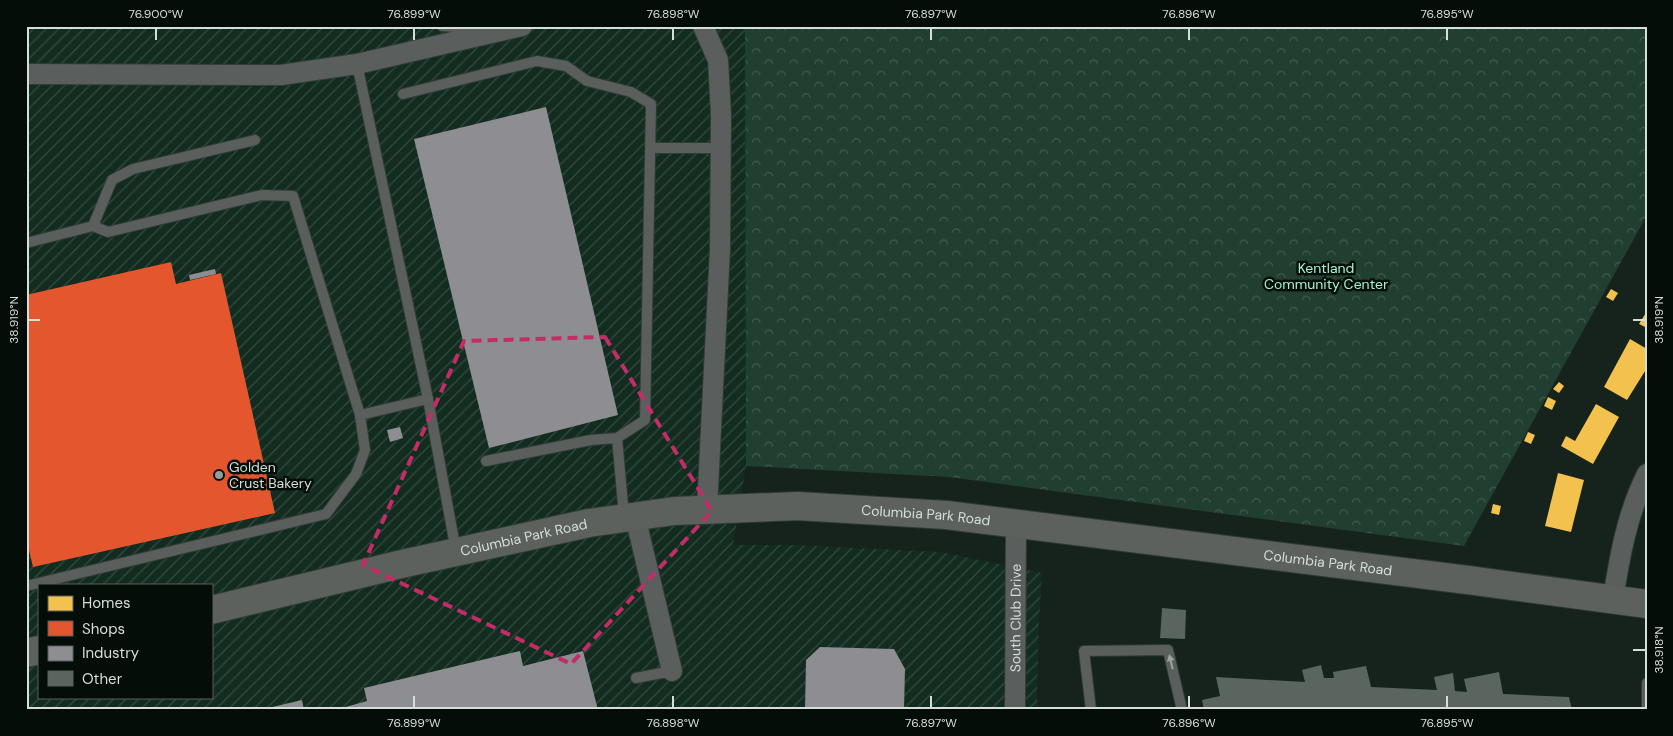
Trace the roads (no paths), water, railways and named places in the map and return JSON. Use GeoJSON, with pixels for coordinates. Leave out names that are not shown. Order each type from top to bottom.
{"type":"FeatureCollection","features":[{"type":"Feature","properties":{"kind":"street"},"geometry":{"type":"LineString","coordinates":[[703,26],[718,60],[721,148],[720,249],[707,509]]}},
{"type":"Feature","properties":{"kind":"street"},"geometry":{"type":"LineString","coordinates":[[26,74],[281,75],[357,64],[514,28]]}},
{"type":"Feature","properties":{"kind":"street"},"geometry":{"type":"LineString","coordinates":[[1613,599],[1622,544],[1631,510],[1647,474]]}},
{"type":"Feature","properties":{"kind":"street","name":"Columbia Park Road"},"geometry":{"type":"LineString","coordinates":[[212,610],[456,552],[629,516],[707,509],[798,506],[946,515],[1647,604]]}},
{"type":"Feature","properties":{"kind":"street"},"geometry":{"type":"LineString","coordinates":[[629,516],[672,671]]}},
{"type":"Feature","properties":{"kind":"street","name":"South Club Drive"},"geometry":{"type":"LineString","coordinates":[[1015,710],[1016,524]]}},
{"type":"Feature","properties":{"kind":"lane"},"geometry":{"type":"LineString","coordinates":[[442,26],[514,28]]}},
{"type":"Feature","properties":{"kind":"lane"},"geometry":{"type":"LineString","coordinates":[[402,94],[537,61],[566,66],[587,81],[631,92],[651,104],[645,420],[617,438],[592,440],[486,461]]}},
{"type":"Feature","properties":{"kind":"lane"},"geometry":{"type":"LineString","coordinates":[[357,64],[428,399],[456,552]]}},
{"type":"Feature","properties":{"kind":"lane"},"geometry":{"type":"LineString","coordinates":[[93,226],[112,180],[133,169],[255,140]]}},
{"type":"Feature","properties":{"kind":"lane"},"geometry":{"type":"LineString","coordinates":[[651,148],[721,148]]}},
{"type":"Feature","properties":{"kind":"lane"},"geometry":{"type":"LineString","coordinates":[[26,243],[93,226],[108,232],[262,195],[292,196],[360,414],[364,450],[356,474],[326,514],[26,586]]}},
{"type":"Feature","properties":{"kind":"lane"},"geometry":{"type":"LineString","coordinates":[[360,414],[428,399]]}},
{"type":"Feature","properties":{"kind":"lane"},"geometry":{"type":"LineString","coordinates":[[617,438],[629,516]]}},
{"type":"Feature","properties":{"kind":"lane"},"geometry":{"type":"LineString","coordinates":[[1091,710],[1084,651],[1168,650],[1182,710]]}},
{"type":"Feature","properties":{"kind":"lane"},"geometry":{"type":"LineString","coordinates":[[636,678],[672,671]]}},
{"type":"Feature","properties":{"kind":"lane"},"geometry":{"type":"LineString","coordinates":[[1646,710],[1647,684]]}},
{"type":"Feature","properties":{"kind":"place","name":"Golden Crust Bakery"},"geometry":{"type":"Point","coordinates":[219,475]}},
{"type":"Feature","properties":{"kind":"park label","name":"Kentland Community Center"},"geometry":{"type":"Point","coordinates":[1326,276]}}]}
